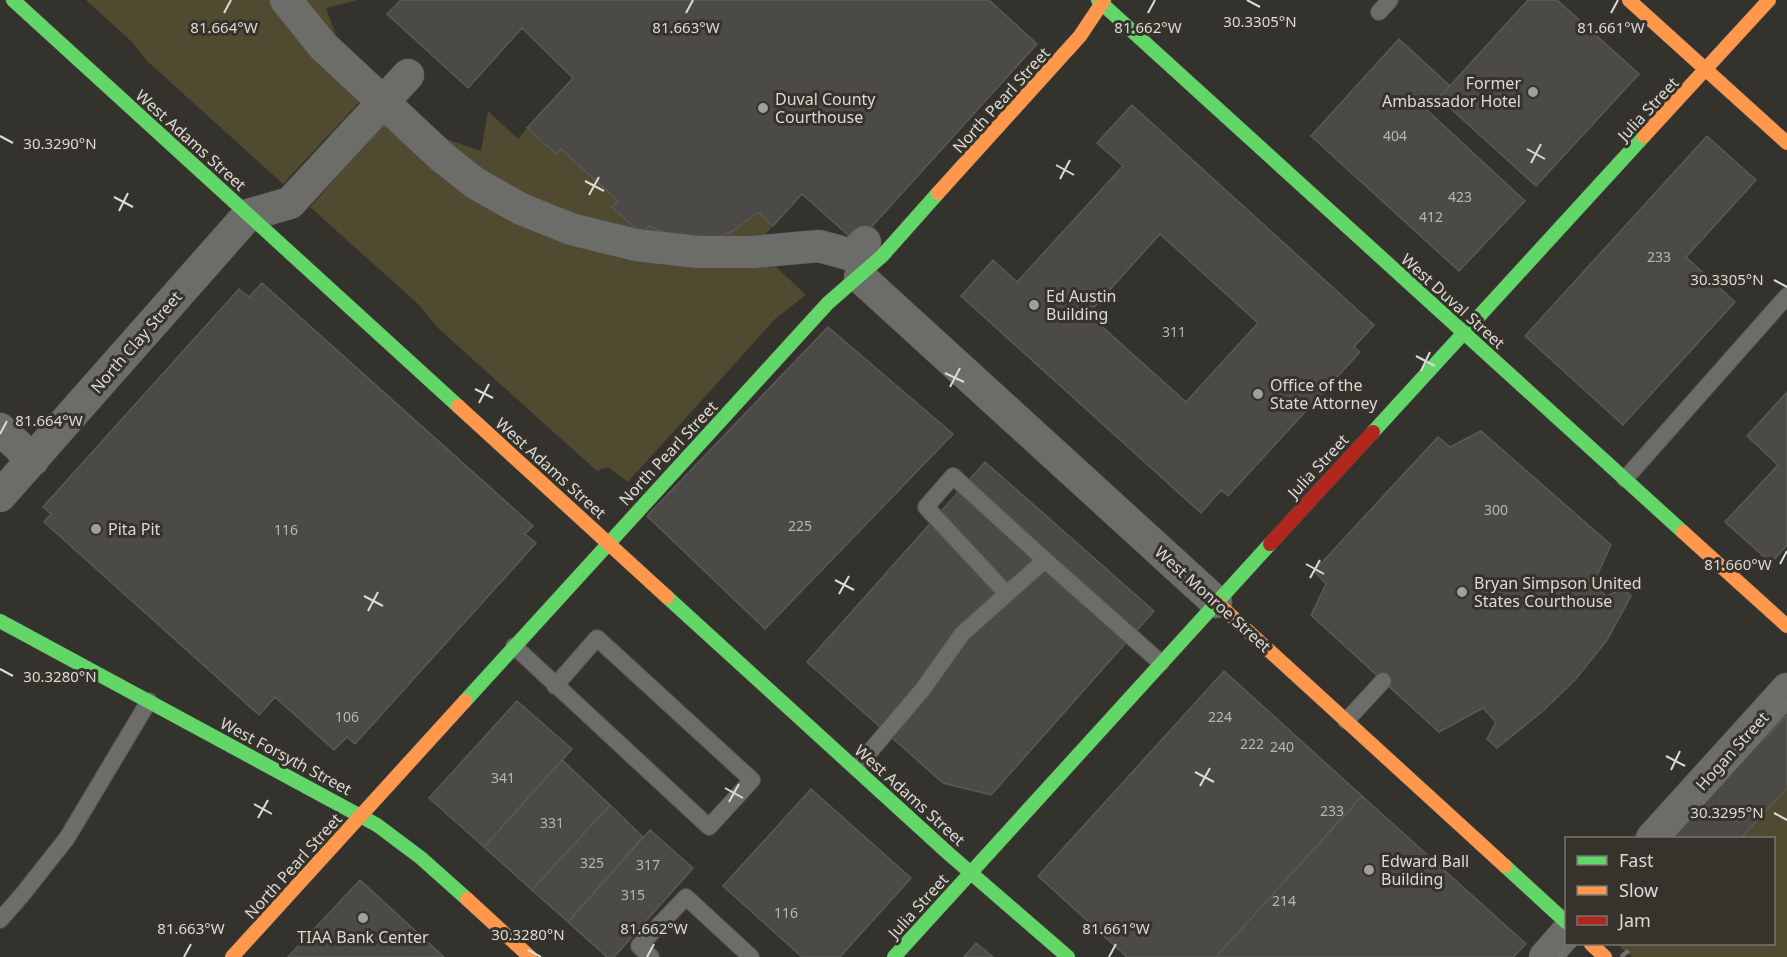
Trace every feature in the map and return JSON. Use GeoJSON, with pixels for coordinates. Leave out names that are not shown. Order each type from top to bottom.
{"type":"FeatureCollection","features":[{"type":"Feature","properties":{"kind":"street","name":"West Adams Street"},"geometry":{"type":"LineString","coordinates":[[13,0],[971,873],[1068,957]]}},
{"type":"Feature","properties":{"kind":"street"},"geometry":{"type":"LineString","coordinates":[[286,0],[323,46],[442,157],[475,183],[521,208],[571,229],[636,244],[698,252],[753,252],[819,246],[852,255],[865,242]]}},
{"type":"Feature","properties":{"kind":"street"},"geometry":{"type":"LineString","coordinates":[[1629,0],[1787,143]]}},
{"type":"Feature","properties":{"kind":"street","name":"Julia Street"},"geometry":{"type":"LineString","coordinates":[[894,957],[1216,602],[1769,0]]}},
{"type":"Feature","properties":{"kind":"street","name":"North Pearl Street"},"geometry":{"type":"LineString","coordinates":[[232,957],[828,303],[882,256],[1080,36],[1101,1]]}},
{"type":"Feature","properties":{"kind":"street","name":"West Duval Street"},"geometry":{"type":"LineString","coordinates":[[1101,1],[1787,626]]}},
{"type":"Feature","properties":{"kind":"street"},"geometry":{"type":"LineString","coordinates":[[248,215],[290,203],[408,75]]}},
{"type":"Feature","properties":{"kind":"street","name":"North Clay Street"},"geometry":{"type":"LineString","coordinates":[[0,496],[248,215]]}},
{"type":"Feature","properties":{"kind":"street","name":"West Monroe Street"},"geometry":{"type":"LineString","coordinates":[[860,277],[1565,921]]}},
{"type":"Feature","properties":{"kind":"street"},"geometry":{"type":"LineString","coordinates":[[0,429],[33,460]]}},
{"type":"Feature","properties":{"kind":"street","name":"West Forsyth Street"},"geometry":{"type":"LineString","coordinates":[[0,621],[361,815],[392,835],[421,858],[530,957]]}},
{"type":"Feature","properties":{"kind":"street","name":"Hogan Street"},"geometry":{"type":"LineString","coordinates":[[1653,837],[1787,689]]}},
{"type":"Feature","properties":{"kind":"street"},"geometry":{"type":"LineString","coordinates":[[1545,957],[1565,934]]}},
{"type":"Feature","properties":{"kind":"street"},"geometry":{"type":"LineString","coordinates":[[1592,945],[1605,957]]}},
{"type":"Feature","properties":{"kind":"lane"},"geometry":{"type":"LineString","coordinates":[[1625,479],[1787,296]]}},
{"type":"Feature","properties":{"kind":"lane"},"geometry":{"type":"LineString","coordinates":[[1007,594],[926,507],[953,476],[1161,663]]}},
{"type":"Feature","properties":{"kind":"lane"},"geometry":{"type":"LineString","coordinates":[[856,768],[922,689],[962,634],[1045,560]]}},
{"type":"Feature","properties":{"kind":"lane"},"geometry":{"type":"LineString","coordinates":[[514,646],[555,686],[709,827],[752,780],[597,638],[555,686]]}},
{"type":"Feature","properties":{"kind":"lane"},"geometry":{"type":"LineString","coordinates":[[1346,721],[1383,681]]}},
{"type":"Feature","properties":{"kind":"lane"},"geometry":{"type":"LineString","coordinates":[[0,920],[67,838],[149,701]]}},
{"type":"Feature","properties":{"kind":"lane"},"geometry":{"type":"LineString","coordinates":[[651,957],[639,946],[686,897],[752,957]]}},
{"type":"Feature","properties":{"kind":"shaded area"},"geometry":{"type":"Polygon","coordinates":[[[86,0],[277,0],[364,97],[283,184],[147,61],[133,43],[86,0]]]}},
{"type":"Feature","properties":{"kind":"shaded area"},"geometry":{"type":"Polygon","coordinates":[[[295,0],[358,0],[326,8],[339,43],[295,0]]]}},
{"type":"Feature","properties":{"kind":"shaded area"},"geometry":{"type":"Polygon","coordinates":[[[488,111],[518,139],[527,128],[555,154],[561,149],[618,201],[612,208],[642,234],[649,226],[667,234],[733,231],[758,212],[773,226],[757,243],[635,240],[506,192],[443,138],[481,151],[488,111]]]}},
{"type":"Feature","properties":{"kind":"shaded area"},"geometry":{"type":"Polygon","coordinates":[[[389,118],[511,212],[768,259],[806,295],[775,319],[628,482],[608,467],[597,471],[438,328],[418,304],[310,207],[389,118]]]}},
{"type":"Feature","properties":{"kind":"shaded area"},"geometry":{"type":"Polygon","coordinates":[[[1787,715],[1787,957],[1632,957],[1618,945],[1775,945],[1775,837],[1676,837],[1787,715]]]}},
{"type":"Feature","properties":{"kind":"building","name":"Duval County Courthouse"},"geometry":{"type":"Polygon","coordinates":[[[401,0],[989,0],[1037,44],[857,243],[802,194],[773,226],[758,212],[733,231],[715,238],[667,234],[649,226],[642,234],[612,207],[618,201],[561,149],[556,154],[527,128],[573,78],[522,28],[468,88],[387,14],[401,0]]]}},
{"type":"Feature","properties":{"kind":"building","name":"Former Ambassador Hotel"},"geometry":{"type":"Polygon","coordinates":[[[1528,0],[1557,0],[1639,74],[1536,186],[1439,98],[1528,0]]]}},
{"type":"Feature","properties":{"kind":"building"},"geometry":{"type":"Polygon","coordinates":[[[1399,39],[1450,86],[1427,110],[1525,201],[1459,271],[1311,136],[1399,39]]]}},
{"type":"Feature","properties":{"kind":"building","name":"Ed Austin Building"},"geometry":{"type":"Polygon","coordinates":[[[1132,105],[1374,325],[1354,347],[1360,352],[1228,496],[1221,490],[1201,513],[961,296],[993,260],[1017,282],[1123,166],[1097,143],[1132,105]],[[1160,234],[1088,314],[1186,402],[1258,323],[1160,234]]]}},
{"type":"Feature","properties":{"kind":"building"},"geometry":{"type":"Polygon","coordinates":[[[1707,136],[1756,180],[1686,257],[1735,302],[1623,425],[1525,336],[1707,136]]]}},
{"type":"Feature","properties":{"kind":"building"},"geometry":{"type":"Polygon","coordinates":[[[262,283],[533,526],[525,534],[536,543],[355,744],[347,737],[334,750],[275,697],[259,715],[44,522],[51,514],[43,507],[239,289],[249,297],[262,283]]]}},
{"type":"Feature","properties":{"kind":"building"},"geometry":{"type":"Polygon","coordinates":[[[828,327],[953,434],[765,629],[647,516],[828,327]]]}},
{"type":"Feature","properties":{"kind":"building"},"geometry":{"type":"Polygon","coordinates":[[[1787,392],[1787,545],[1771,563],[1725,522],[1778,465],[1747,436],[1787,392]]]}},
{"type":"Feature","properties":{"kind":"building","name":"Bryan Simpson United States Courthouse"},"geometry":{"type":"Polygon","coordinates":[[[1481,431],[1611,545],[1593,584],[1606,596],[1624,589],[1631,596],[1607,640],[1575,680],[1544,710],[1497,748],[1487,739],[1496,722],[1483,708],[1439,732],[1311,615],[1326,584],[1314,571],[1438,437],[1450,447],[1481,431]]]}},
{"type":"Feature","properties":{"kind":"building"},"geometry":{"type":"Polygon","coordinates":[[[985,462],[1154,611],[991,795],[943,783],[807,662],[985,462]]]}},
{"type":"Feature","properties":{"kind":"building"},"geometry":{"type":"Polygon","coordinates":[[[1224,671],[1362,796],[1216,957],[1127,957],[1038,876],[1224,671]]]}},
{"type":"Feature","properties":{"kind":"building"},"geometry":{"type":"Polygon","coordinates":[[[517,701],[572,749],[484,847],[429,798],[517,701]]]}},
{"type":"Feature","properties":{"kind":"building"},"geometry":{"type":"Polygon","coordinates":[[[1787,715],[1787,788],[1742,837],[1654,837],[1752,729],[1764,740],[1787,715]]]}},
{"type":"Feature","properties":{"kind":"building"},"geometry":{"type":"Polygon","coordinates":[[[562,760],[610,805],[532,890],[484,847],[562,760]]]}},
{"type":"Feature","properties":{"kind":"building"},"geometry":{"type":"Polygon","coordinates":[[[811,789],[911,878],[840,957],[802,957],[723,886],[811,789]]]}},
{"type":"Feature","properties":{"kind":"building","name":"Edward Ball Building"},"geometry":{"type":"Polygon","coordinates":[[[1362,796],[1526,944],[1513,957],[1216,957],[1362,796]]]}},
{"type":"Feature","properties":{"kind":"building"},"geometry":{"type":"Polygon","coordinates":[[[610,805],[643,837],[568,922],[532,890],[610,805]]]}},
{"type":"Feature","properties":{"kind":"building"},"geometry":{"type":"Polygon","coordinates":[[[650,830],[693,868],[614,957],[607,957],[568,922],[650,830]]]}},
{"type":"Feature","properties":{"kind":"building","name":"TIAA Bank Center"},"geometry":{"type":"Polygon","coordinates":[[[360,880],[444,957],[288,957],[360,880]]]}},
{"type":"Feature","properties":{"kind":"building"},"geometry":{"type":"Polygon","coordinates":[[[976,943],[993,957],[964,957],[976,943]]]}},
{"type":"Feature","properties":{"kind":"railway"},"geometry":{"type":"LineString","coordinates":[[1757,734],[1787,701]]}},
{"type":"Feature","properties":{"kind":"railway"},"geometry":{"type":"LineString","coordinates":[[1559,957],[1568,945]]}},
{"type":"Feature","properties":{"kind":"railway"},"geometry":{"type":"LineString","coordinates":[[1621,957],[1635,945]]}},
{"type":"Feature","properties":{"kind":"traffic: fast"},"geometry":{"type":"LineString","coordinates":[[13,0],[458,406]]}},
{"type":"Feature","properties":{"kind":"traffic: fast"},"geometry":{"type":"LineString","coordinates":[[1098,0],[1683,532]]}},
{"type":"Feature","properties":{"kind":"traffic: fast"},"geometry":{"type":"LineString","coordinates":[[1373,432],[1644,136]]}},
{"type":"Feature","properties":{"kind":"traffic: fast"},"geometry":{"type":"LineString","coordinates":[[465,701],[828,303],[882,256],[938,193]]}},
{"type":"Feature","properties":{"kind":"traffic: fast"},"geometry":{"type":"LineString","coordinates":[[894,957],[1270,544]]}},
{"type":"Feature","properties":{"kind":"traffic: fast"},"geometry":{"type":"LineString","coordinates":[[667,597],[949,854],[1068,957]]}},
{"type":"Feature","properties":{"kind":"traffic: fast"},"geometry":{"type":"LineString","coordinates":[[0,621],[377,825],[421,858],[467,899]]}},
{"type":"Feature","properties":{"kind":"traffic: fast"},"geometry":{"type":"LineString","coordinates":[[1505,866],[1565,921]]}},
{"type":"Feature","properties":{"kind":"traffic: slow"},"geometry":{"type":"LineString","coordinates":[[938,193],[1080,36],[1104,0]]}},
{"type":"Feature","properties":{"kind":"traffic: slow"},"geometry":{"type":"LineString","coordinates":[[1629,0],[1787,143]]}},
{"type":"Feature","properties":{"kind":"traffic: slow"},"geometry":{"type":"LineString","coordinates":[[1644,136],[1769,0]]}},
{"type":"Feature","properties":{"kind":"traffic: slow"},"geometry":{"type":"LineString","coordinates":[[458,406],[667,597]]}},
{"type":"Feature","properties":{"kind":"traffic: slow"},"geometry":{"type":"LineString","coordinates":[[1683,532],[1787,626]]}},
{"type":"Feature","properties":{"kind":"traffic: slow"},"geometry":{"type":"LineString","coordinates":[[1216,602],[1505,866]]}},
{"type":"Feature","properties":{"kind":"traffic: slow"},"geometry":{"type":"LineString","coordinates":[[232,957],[465,701]]}},
{"type":"Feature","properties":{"kind":"traffic: slow"},"geometry":{"type":"LineString","coordinates":[[467,899],[530,957]]}},
{"type":"Feature","properties":{"kind":"traffic: slow"},"geometry":{"type":"LineString","coordinates":[[1592,945],[1605,957]]}},
{"type":"Feature","properties":{"kind":"traffic: jam"},"geometry":{"type":"LineString","coordinates":[[1270,544],[1373,432]]}},
{"type":"Feature","properties":{"kind":"place","name":"Former Ambassador Hotel"},"geometry":{"type":"Point","coordinates":[1533,92]}},
{"type":"Feature","properties":{"kind":"place","name":"Duval County Courthouse"},"geometry":{"type":"Point","coordinates":[763,108]}},
{"type":"Feature","properties":{"kind":"place","name":"Ed Austin Building"},"geometry":{"type":"Point","coordinates":[1034,305]}},
{"type":"Feature","properties":{"kind":"place","name":"Office of the State Attorney"},"geometry":{"type":"Point","coordinates":[1258,394]}},
{"type":"Feature","properties":{"kind":"place","name":"Pita Pit"},"geometry":{"type":"Point","coordinates":[96,529]}},
{"type":"Feature","properties":{"kind":"place","name":"Bryan Simpson United States Courthouse"},"geometry":{"type":"Point","coordinates":[1462,592]}},
{"type":"Feature","properties":{"kind":"place","name":"Edward Ball Building"},"geometry":{"type":"Point","coordinates":[1369,870]}},
{"type":"Feature","properties":{"kind":"place","name":"TIAA Bank Center"},"geometry":{"type":"Point","coordinates":[363,918]}}]}
